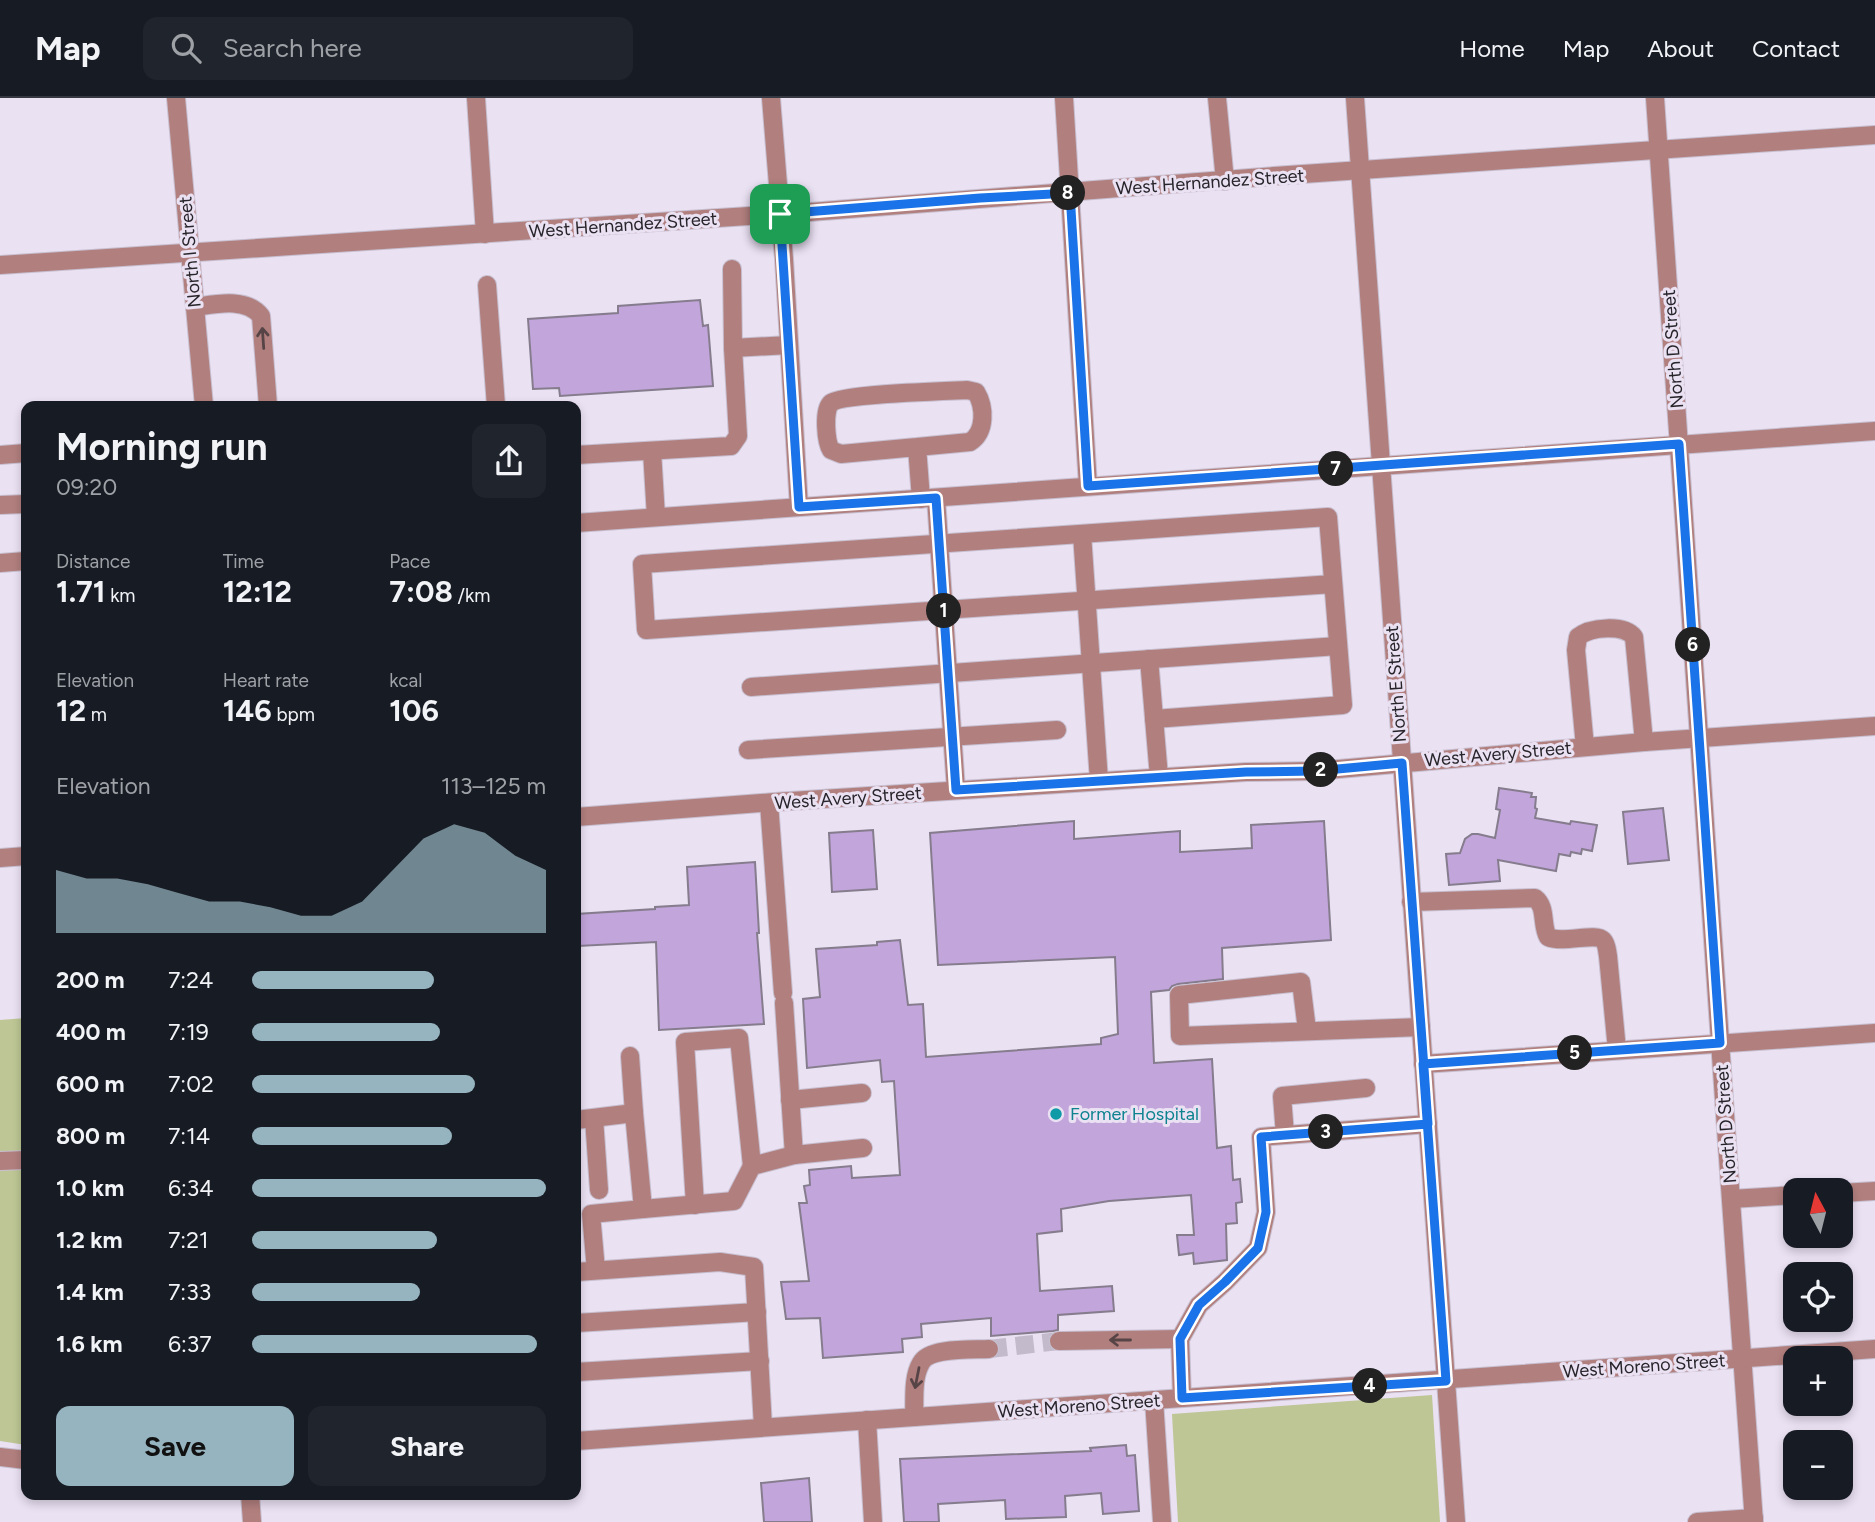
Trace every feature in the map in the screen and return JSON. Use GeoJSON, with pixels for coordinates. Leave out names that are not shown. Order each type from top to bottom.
{"type":"FeatureCollection","features":[{"type":"Feature","properties":{"kind":"street","name":"North I Street"},"geometry":{"type":"LineString","coordinates":[[176,98],[204,401]]}},
{"type":"Feature","properties":{"kind":"street"},"geometry":{"type":"LineString","coordinates":[[476,98],[485,234]]}},
{"type":"Feature","properties":{"kind":"street"},"geometry":{"type":"LineString","coordinates":[[771,98],[799,507]]}},
{"type":"Feature","properties":{"kind":"street"},"geometry":{"type":"LineString","coordinates":[[1064,98],[1088,486]]}},
{"type":"Feature","properties":{"kind":"street"},"geometry":{"type":"LineString","coordinates":[[1217,98],[1225,181]]}},
{"type":"Feature","properties":{"kind":"street","name":"North E Street"},"geometry":{"type":"LineString","coordinates":[[1355,98],[1456,1522]]}},
{"type":"Feature","properties":{"kind":"street","name":"North D Street"},"geometry":{"type":"LineString","coordinates":[[1656,98],[1754,1520]]}},
{"type":"Feature","properties":{"kind":"street","name":"West Hernandez Street"},"geometry":{"type":"LineString","coordinates":[[0,265],[780,214],[1875,135]]}},
{"type":"Feature","properties":{"kind":"street"},"geometry":{"type":"LineString","coordinates":[[581,455],[731,446],[738,436],[732,269]]}},
{"type":"Feature","properties":{"kind":"street"},"geometry":{"type":"LineString","coordinates":[[487,285],[496,401]]}},
{"type":"Feature","properties":{"kind":"street"},"geometry":{"type":"LineString","coordinates":[[195,307],[220,304],[247,306],[261,316],[268,401]]}},
{"type":"Feature","properties":{"kind":"street"},"geometry":{"type":"LineString","coordinates":[[733,348],[789,345]]}},
{"type":"Feature","properties":{"kind":"street"},"geometry":{"type":"LineString","coordinates":[[967,390],[976,392],[980,398],[983,423],[975,439],[970,442],[917,447],[841,454],[831,450],[827,435],[828,406],[833,402],[858,397],[967,390]]}},
{"type":"Feature","properties":{"kind":"street"},"geometry":{"type":"LineString","coordinates":[[581,523],[1875,431]]}},
{"type":"Feature","properties":{"kind":"street"},"geometry":{"type":"LineString","coordinates":[[917,447],[939,544],[956,790]]}},
{"type":"Feature","properties":{"kind":"street"},"geometry":{"type":"LineString","coordinates":[[652,451],[656,517]]}},
{"type":"Feature","properties":{"kind":"street"},"geometry":{"type":"LineString","coordinates":[[0,455],[21,453]]}},
{"type":"Feature","properties":{"kind":"street"},"geometry":{"type":"LineString","coordinates":[[0,505],[21,504]]}},
{"type":"Feature","properties":{"kind":"street"},"geometry":{"type":"LineString","coordinates":[[1154,719],[1343,705],[1328,517],[642,564],[646,630],[1333,584]]}},
{"type":"Feature","properties":{"kind":"street"},"geometry":{"type":"LineString","coordinates":[[1082,534],[1099,781]]}},
{"type":"Feature","properties":{"kind":"street"},"geometry":{"type":"LineString","coordinates":[[0,563],[21,561]]}},
{"type":"Feature","properties":{"kind":"street"},"geometry":{"type":"LineString","coordinates":[[1585,747],[1576,650],[1578,637],[1590,630],[1620,628],[1629,631],[1634,637],[1644,741]]}},
{"type":"Feature","properties":{"kind":"street"},"geometry":{"type":"LineString","coordinates":[[751,687],[1338,646]]}},
{"type":"Feature","properties":{"kind":"street"},"geometry":{"type":"LineString","coordinates":[[1149,659],[1159,777]]}},
{"type":"Feature","properties":{"kind":"street","name":"West Avery Street"},"geometry":{"type":"LineString","coordinates":[[581,817],[1159,777],[1316,771],[1644,741],[1875,726]]}},
{"type":"Feature","properties":{"kind":"street"},"geometry":{"type":"LineString","coordinates":[[748,750],[1057,730]]}},
{"type":"Feature","properties":{"kind":"street"},"geometry":{"type":"LineString","coordinates":[[768,803],[794,1155]]}},
{"type":"Feature","properties":{"kind":"street"},"geometry":{"type":"LineString","coordinates":[[0,858],[21,856]]}},
{"type":"Feature","properties":{"kind":"street"},"geometry":{"type":"LineString","coordinates":[[1411,902],[1535,898],[1540,901],[1542,907],[1548,937],[1564,940],[1591,937],[1603,939],[1608,956],[1617,1050]]}},
{"type":"Feature","properties":{"kind":"street"},"geometry":{"type":"LineString","coordinates":[[1307,1030],[1301,982],[1179,995],[1180,1035],[1421,1027]]}},
{"type":"Feature","properties":{"kind":"street"},"geometry":{"type":"LineString","coordinates":[[1423,1064],[1875,1033]]}},
{"type":"Feature","properties":{"kind":"street"},"geometry":{"type":"LineString","coordinates":[[596,1270],[591,1214],[695,1205],[734,1201],[752,1166],[739,1038],[685,1042],[695,1205]]}},
{"type":"Feature","properties":{"kind":"street"},"geometry":{"type":"LineString","coordinates":[[630,1056],[643,1209]]}},
{"type":"Feature","properties":{"kind":"street"},"geometry":{"type":"LineString","coordinates":[[1285,1135],[1282,1096],[1366,1088]]}},
{"type":"Feature","properties":{"kind":"street"},"geometry":{"type":"LineString","coordinates":[[790,1100],[862,1093]]}},
{"type":"Feature","properties":{"kind":"street"},"geometry":{"type":"LineString","coordinates":[[599,1190],[585,1119],[634,1114]]}},
{"type":"Feature","properties":{"kind":"street"},"geometry":{"type":"LineString","coordinates":[[1182,1398],[1180,1339],[1199,1305],[1258,1248],[1266,1212],[1261,1137],[1428,1124]]}},
{"type":"Feature","properties":{"kind":"street"},"geometry":{"type":"LineString","coordinates":[[752,1166],[794,1155],[863,1148]]}},
{"type":"Feature","properties":{"kind":"street"},"geometry":{"type":"LineString","coordinates":[[0,1161],[21,1160]]}},
{"type":"Feature","properties":{"kind":"street"},"geometry":{"type":"LineString","coordinates":[[1853,1192],[1875,1191]]}},
{"type":"Feature","properties":{"kind":"street"},"geometry":{"type":"LineString","coordinates":[[1731,1199],[1783,1196]]}},
{"type":"Feature","properties":{"kind":"street"},"geometry":{"type":"LineString","coordinates":[[581,1272],[720,1262],[754,1267],[763,1427]]}},
{"type":"Feature","properties":{"kind":"street"},"geometry":{"type":"LineString","coordinates":[[581,1323],[757,1312]]}},
{"type":"Feature","properties":{"kind":"street"},"geometry":{"type":"LineString","coordinates":[[1059,1341],[1180,1339]]}},
{"type":"Feature","properties":{"kind":"street"},"geometry":{"type":"LineString","coordinates":[[914,1418],[915,1384],[921,1362],[929,1355],[951,1350],[989,1349]]}},
{"type":"Feature","properties":{"kind":"street","name":"West Moreno Street"},"geometry":{"type":"LineString","coordinates":[[581,1439],[914,1418],[1875,1349]]}},
{"type":"Feature","properties":{"kind":"street"},"geometry":{"type":"LineString","coordinates":[[581,1372],[760,1361]]}},
{"type":"Feature","properties":{"kind":"street"},"geometry":{"type":"LineString","coordinates":[[1154,1400],[1162,1522]]}},
{"type":"Feature","properties":{"kind":"street"},"geometry":{"type":"LineString","coordinates":[[867,1420],[873,1522]]}},
{"type":"Feature","properties":{"kind":"street"},"geometry":{"type":"LineString","coordinates":[[0,1458],[21,1460]]}},
{"type":"Feature","properties":{"kind":"street"},"geometry":{"type":"LineString","coordinates":[[250,1500],[252,1522]]}},
{"type":"Feature","properties":{"kind":"street"},"geometry":{"type":"LineString","coordinates":[[1697,1522],[1754,1520]]}},
{"type":"Feature","properties":{"kind":"green space"},"geometry":{"type":"Polygon","coordinates":[[[21,1018],[21,1444],[0,1441],[0,1020],[21,1018]]]}},
{"type":"Feature","properties":{"kind":"green space"},"geometry":{"type":"Polygon","coordinates":[[[1432,1395],[1440,1522],[1178,1522],[1172,1414],[1432,1395]]]}},
{"type":"Feature","properties":{"kind":"building"},"geometry":{"type":"Polygon","coordinates":[[[700,300],[703,326],[708,325],[713,386],[560,396],[559,388],[533,389],[528,319],[618,313],[618,306],[700,300]]]}},
{"type":"Feature","properties":{"kind":"building"},"geometry":{"type":"Polygon","coordinates":[[[1499,788],[1532,793],[1531,797],[1536,797],[1535,818],[1597,825],[1592,851],[1582,849],[1581,854],[1571,852],[1570,856],[1559,854],[1556,871],[1498,860],[1500,881],[1449,885],[1446,854],[1460,853],[1465,839],[1472,834],[1495,838],[1500,810],[1496,809],[1499,788]]]}},
{"type":"Feature","properties":{"kind":"building"},"geometry":{"type":"Polygon","coordinates":[[[1663,808],[1669,860],[1628,864],[1623,812],[1663,808]]]}},
{"type":"Feature","properties":{"kind":"building","name":"Former Hospital"},"geometry":{"type":"Polygon","coordinates":[[[1074,821],[1074,839],[1180,831],[1180,852],[1252,848],[1251,825],[1324,821],[1331,940],[1222,948],[1223,979],[1178,984],[1169,990],[1151,992],[1154,1063],[1212,1059],[1217,1148],[1231,1146],[1233,1180],[1240,1179],[1242,1202],[1236,1203],[1237,1223],[1226,1224],[1227,1260],[1194,1264],[1193,1253],[1179,1255],[1177,1235],[1194,1235],[1191,1195],[1109,1201],[1061,1209],[1062,1231],[1037,1234],[1040,1291],[1112,1286],[1114,1311],[1058,1315],[1058,1330],[991,1336],[991,1318],[921,1324],[922,1337],[902,1339],[903,1352],[823,1358],[820,1318],[786,1319],[781,1282],[809,1281],[799,1203],[807,1203],[804,1186],[810,1185],[809,1170],[851,1166],[852,1178],[900,1175],[894,1081],[882,1082],[880,1060],[807,1068],[803,999],[820,997],[816,949],[877,945],[877,942],[900,940],[908,1005],[923,1004],[926,1057],[1101,1044],[1101,1038],[1118,1034],[1115,957],[938,965],[930,833],[1074,821]]]}},
{"type":"Feature","properties":{"kind":"building"},"geometry":{"type":"Polygon","coordinates":[[[873,830],[877,889],[832,892],[829,833],[873,830]]]}},
{"type":"Feature","properties":{"kind":"building"},"geometry":{"type":"Polygon","coordinates":[[[755,862],[764,1024],[659,1030],[656,942],[581,946],[581,914],[689,905],[687,867],[755,862]]]}},
{"type":"Feature","properties":{"kind":"building"},"geometry":{"type":"Polygon","coordinates":[[[1126,1445],[1127,1456],[1135,1455],[1139,1511],[1103,1514],[1101,1493],[1065,1496],[1066,1517],[1006,1519],[1005,1500],[938,1504],[939,1522],[904,1522],[900,1459],[1091,1451],[1090,1448],[1126,1445]]]}},
{"type":"Feature","properties":{"kind":"building"},"geometry":{"type":"Polygon","coordinates":[[[809,1478],[812,1522],[764,1522],[761,1483],[809,1478]]]}},
{"type":"Feature","properties":{"kind":"tunnel"},"geometry":{"type":"LineString","coordinates":[[989,1349],[1059,1341]]}},
{"type":"Feature","properties":{"kind":"place","name":"Former Hospital"},"geometry":{"type":"Point","coordinates":[1056,1114]}},
{"type":"Feature","properties":{"kind":"route"},"geometry":{"type":"LineString","coordinates":[[780,214],[799,507],[936,498],[956,790],[1246,772],[1316,771],[1402,763],[1411,902],[1428,1124],[1261,1137],[1266,1212],[1258,1248],[1199,1305],[1180,1339],[1182,1398],[1446,1381],[1423,1064],[1720,1043],[1679,444],[1088,486],[1070,193],[780,214]]}}]}
